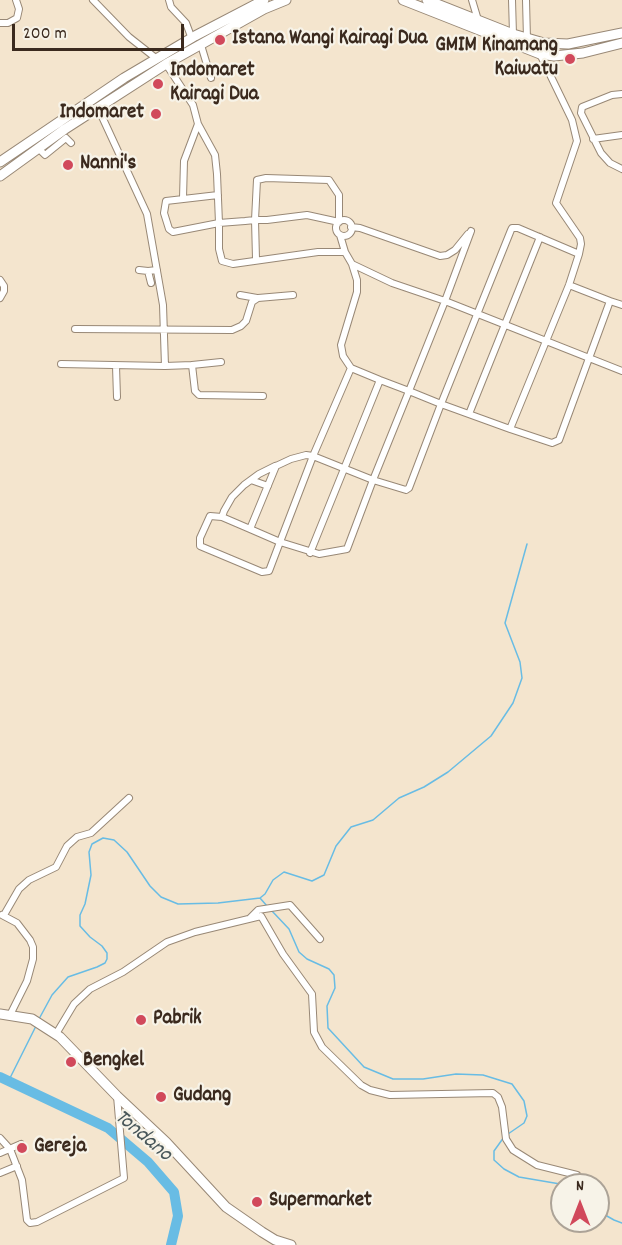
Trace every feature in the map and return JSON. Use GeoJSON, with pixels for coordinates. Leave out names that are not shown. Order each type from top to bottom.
{"type":"FeatureCollection","features":[{"type":"Feature","properties":{"kind":"highway"},"geometry":{"type":"LineString","coordinates":[[0,162],[124,78],[264,0]]}},
{"type":"Feature","properties":{"kind":"highway"},"geometry":{"type":"LineString","coordinates":[[0,176],[35,150],[166,64],[264,9],[286,0]]}},
{"type":"Feature","properties":{"kind":"highway"},"geometry":{"type":"LineString","coordinates":[[402,0],[540,54],[554,56],[583,54],[622,43]]}},
{"type":"Feature","properties":{"kind":"highway"},"geometry":{"type":"LineString","coordinates":[[427,0],[513,34],[544,43],[568,44],[622,33]]}},
{"type":"Feature","properties":{"kind":"highway"},"geometry":{"type":"LineString","coordinates":[[26,144],[35,150]]}},
{"type":"Feature","properties":{"kind":"highway"},"geometry":{"type":"LineString","coordinates":[[5,1015],[32,1019],[56,1034],[166,1142],[226,1207],[275,1240],[291,1245]]}},
{"type":"Feature","properties":{"kind":"street"},"geometry":{"type":"LineString","coordinates":[[0,23],[8,23],[17,18],[20,9],[16,0]]}},
{"type":"Feature","properties":{"kind":"street"},"geometry":{"type":"LineString","coordinates":[[93,0],[129,37],[157,58]]}},
{"type":"Feature","properties":{"kind":"street"},"geometry":{"type":"LineString","coordinates":[[169,0],[171,7],[186,22],[192,39]]}},
{"type":"Feature","properties":{"kind":"street"},"geometry":{"type":"LineString","coordinates":[[472,0],[478,20]]}},
{"type":"Feature","properties":{"kind":"street"},"geometry":{"type":"LineString","coordinates":[[512,0],[513,34]]}},
{"type":"Feature","properties":{"kind":"street"},"geometry":{"type":"LineString","coordinates":[[526,0],[527,39]]}},
{"type":"Feature","properties":{"kind":"street"},"geometry":{"type":"LineString","coordinates":[[201,45],[211,78]]}},
{"type":"Feature","properties":{"kind":"street"},"geometry":{"type":"LineString","coordinates":[[510,429],[544,341],[569,285],[581,244],[580,238],[556,203],[577,141],[573,120],[540,54]]}},
{"type":"Feature","properties":{"kind":"street"},"geometry":{"type":"LineString","coordinates":[[166,64],[193,105],[198,124],[215,155],[219,249],[222,261],[233,264],[318,252],[345,252]]}},
{"type":"Feature","properties":{"kind":"street"},"geometry":{"type":"LineString","coordinates":[[622,94],[612,95],[582,107],[581,113],[600,153],[610,163],[622,169]]}},
{"type":"Feature","properties":{"kind":"street"},"geometry":{"type":"LineString","coordinates":[[98,108],[146,209],[163,305],[165,366]]}},
{"type":"Feature","properties":{"kind":"street"},"geometry":{"type":"LineString","coordinates":[[183,198],[184,161],[198,124]]}},
{"type":"Feature","properties":{"kind":"street"},"geometry":{"type":"LineString","coordinates":[[593,140],[622,135]]}},
{"type":"Feature","properties":{"kind":"street"},"geometry":{"type":"LineString","coordinates":[[35,150],[45,155],[66,138],[70,142]]}},
{"type":"Feature","properties":{"kind":"street"},"geometry":{"type":"LineString","coordinates":[[256,259],[256,186],[260,179],[328,180],[339,195],[339,222],[336,229],[357,280],[357,292],[341,345],[343,356],[351,368],[441,404],[552,443],[557,442],[610,301]]}},
{"type":"Feature","properties":{"kind":"street"},"geometry":{"type":"LineString","coordinates":[[218,195],[164,202],[164,213],[171,232],[219,223],[307,214],[339,222],[345,220],[351,227],[360,228],[440,256],[455,250],[471,231],[347,549],[319,554],[310,553],[280,542],[222,517],[210,516],[200,538],[200,546],[256,570],[269,571],[280,542],[313,456],[351,368]]}},
{"type":"Feature","properties":{"kind":"street"},"geometry":{"type":"LineString","coordinates":[[340,235],[347,235],[351,232],[351,227]]}},
{"type":"Feature","properties":{"kind":"street"},"geometry":{"type":"LineString","coordinates":[[222,517],[232,497],[251,480],[291,459],[306,455],[404,490],[409,488],[512,228],[579,254]]}},
{"type":"Feature","properties":{"kind":"street"},"geometry":{"type":"LineString","coordinates":[[469,414],[540,237]]}},
{"type":"Feature","properties":{"kind":"street"},"geometry":{"type":"LineString","coordinates":[[352,264],[392,283],[445,301],[622,371]]}},
{"type":"Feature","properties":{"kind":"street"},"geometry":{"type":"LineString","coordinates":[[139,270],[157,270]]}},
{"type":"Feature","properties":{"kind":"street"},"geometry":{"type":"LineString","coordinates":[[148,271],[151,283]]}},
{"type":"Feature","properties":{"kind":"street"},"geometry":{"type":"LineString","coordinates":[[0,280],[4,291],[0,298]]}},
{"type":"Feature","properties":{"kind":"street"},"geometry":{"type":"LineString","coordinates":[[569,285],[622,305]]}},
{"type":"Feature","properties":{"kind":"street"},"geometry":{"type":"LineString","coordinates":[[240,295],[258,297],[293,295]]}},
{"type":"Feature","properties":{"kind":"street"},"geometry":{"type":"LineString","coordinates":[[75,329],[217,330],[237,328],[246,321],[252,302],[258,297]]}},
{"type":"Feature","properties":{"kind":"street"},"geometry":{"type":"LineString","coordinates":[[61,364],[165,366],[221,362]]}},
{"type":"Feature","properties":{"kind":"street"},"geometry":{"type":"LineString","coordinates":[[192,365],[195,391],[199,395],[263,396]]}},
{"type":"Feature","properties":{"kind":"street"},"geometry":{"type":"LineString","coordinates":[[116,366],[117,397]]}},
{"type":"Feature","properties":{"kind":"street"},"geometry":{"type":"LineString","coordinates":[[310,553],[380,380]]}},
{"type":"Feature","properties":{"kind":"street"},"geometry":{"type":"LineString","coordinates":[[250,529],[276,466]]}},
{"type":"Feature","properties":{"kind":"street"},"geometry":{"type":"LineString","coordinates":[[251,480],[268,486]]}},
{"type":"Feature","properties":{"kind":"street"},"geometry":{"type":"LineString","coordinates":[[5,1015],[27,981],[33,959],[33,947],[24,930],[17,923],[2,915],[19,889],[29,880],[56,867],[68,846],[77,837],[91,833],[129,798]]}},
{"type":"Feature","properties":{"kind":"street"},"geometry":{"type":"LineString","coordinates":[[249,918],[258,910],[290,905],[320,939]]}},
{"type":"Feature","properties":{"kind":"street"},"geometry":{"type":"LineString","coordinates":[[56,1034],[74,1004],[90,989],[123,972],[166,942],[258,916],[264,918],[276,943],[312,994],[314,1032],[322,1047],[362,1084],[370,1090],[390,1095],[491,1092],[498,1097],[502,1107],[506,1139],[513,1150],[537,1166],[567,1173]]}},
{"type":"Feature","properties":{"kind":"street"},"geometry":{"type":"LineString","coordinates":[[0,1138],[10,1149],[22,1180],[26,1214],[30,1223],[45,1218],[122,1180],[125,1174],[117,1096]]}},
{"type":"Feature","properties":{"kind":"street"},"geometry":{"type":"LineString","coordinates":[[0,1153],[21,1144]]}},
{"type":"Feature","properties":{"kind":"street"},"geometry":{"type":"LineString","coordinates":[[0,1173],[17,1166]]}},
{"type":"Feature","properties":{"kind":"waterway"},"geometry":{"type":"LineString","coordinates":[[39,1019],[52,995],[68,977],[97,967],[105,963],[107,959],[107,953],[102,946],[80,926],[80,915],[85,904],[91,875],[89,852],[92,844],[103,838],[114,840],[127,852],[150,886],[161,897],[178,904],[218,903],[260,898],[273,880],[284,872],[312,881],[324,875],[336,846],[351,827],[373,820],[399,798],[424,787],[448,772],[491,736],[513,703],[522,678],[520,662],[505,623],[527,544]]}},
{"type":"Feature","properties":{"kind":"waterway"},"geometry":{"type":"LineString","coordinates":[[260,898],[267,906]]}},
{"type":"Feature","properties":{"kind":"waterway"},"geometry":{"type":"LineString","coordinates":[[272,911],[289,929],[299,952],[307,959],[329,969],[334,975],[335,988],[327,1006],[328,1028],[364,1067],[393,1079],[423,1079],[456,1074],[483,1075],[512,1084],[524,1101],[527,1116],[524,1123],[508,1134]]}},
{"type":"Feature","properties":{"kind":"waterway"},"geometry":{"type":"LineString","coordinates":[[9,1080],[36,1026]]}},
{"type":"Feature","properties":{"kind":"waterway","name":"Tondano"},"geometry":{"type":"LineString","coordinates":[[0,1077],[108,1128],[148,1162],[174,1192],[178,1216],[171,1245]]}},
{"type":"Feature","properties":{"kind":"waterway"},"geometry":{"type":"LineString","coordinates":[[504,1137],[494,1151],[494,1160],[504,1169],[519,1177],[550,1182]]}},
{"type":"Feature","properties":{"kind":"waterway"},"geometry":{"type":"LineString","coordinates":[[610,1218],[622,1223]]}},
{"type":"Feature","properties":{"kind":"place","name":"Istana Wangi Kairagi Dua"},"geometry":{"type":"Point","coordinates":[220,40]}},
{"type":"Feature","properties":{"kind":"place","name":"GMIM Kinamang Kaiwatu"},"geometry":{"type":"Point","coordinates":[570,59]}},
{"type":"Feature","properties":{"kind":"place","name":"Indomaret Kairagi Dua"},"geometry":{"type":"Point","coordinates":[158,84]}},
{"type":"Feature","properties":{"kind":"place","name":"Indomaret"},"geometry":{"type":"Point","coordinates":[156,114]}},
{"type":"Feature","properties":{"kind":"place","name":"Nanni's"},"geometry":{"type":"Point","coordinates":[68,165]}},
{"type":"Feature","properties":{"kind":"place","name":"Pabrik"},"geometry":{"type":"Point","coordinates":[141,1020]}},
{"type":"Feature","properties":{"kind":"place","name":"Bengkel"},"geometry":{"type":"Point","coordinates":[71,1062]}},
{"type":"Feature","properties":{"kind":"place","name":"Gudang"},"geometry":{"type":"Point","coordinates":[161,1097]}},
{"type":"Feature","properties":{"kind":"place","name":"Gereja"},"geometry":{"type":"Point","coordinates":[22,1148]}},
{"type":"Feature","properties":{"kind":"place","name":"Supermarket"},"geometry":{"type":"Point","coordinates":[257,1202]}}]}
